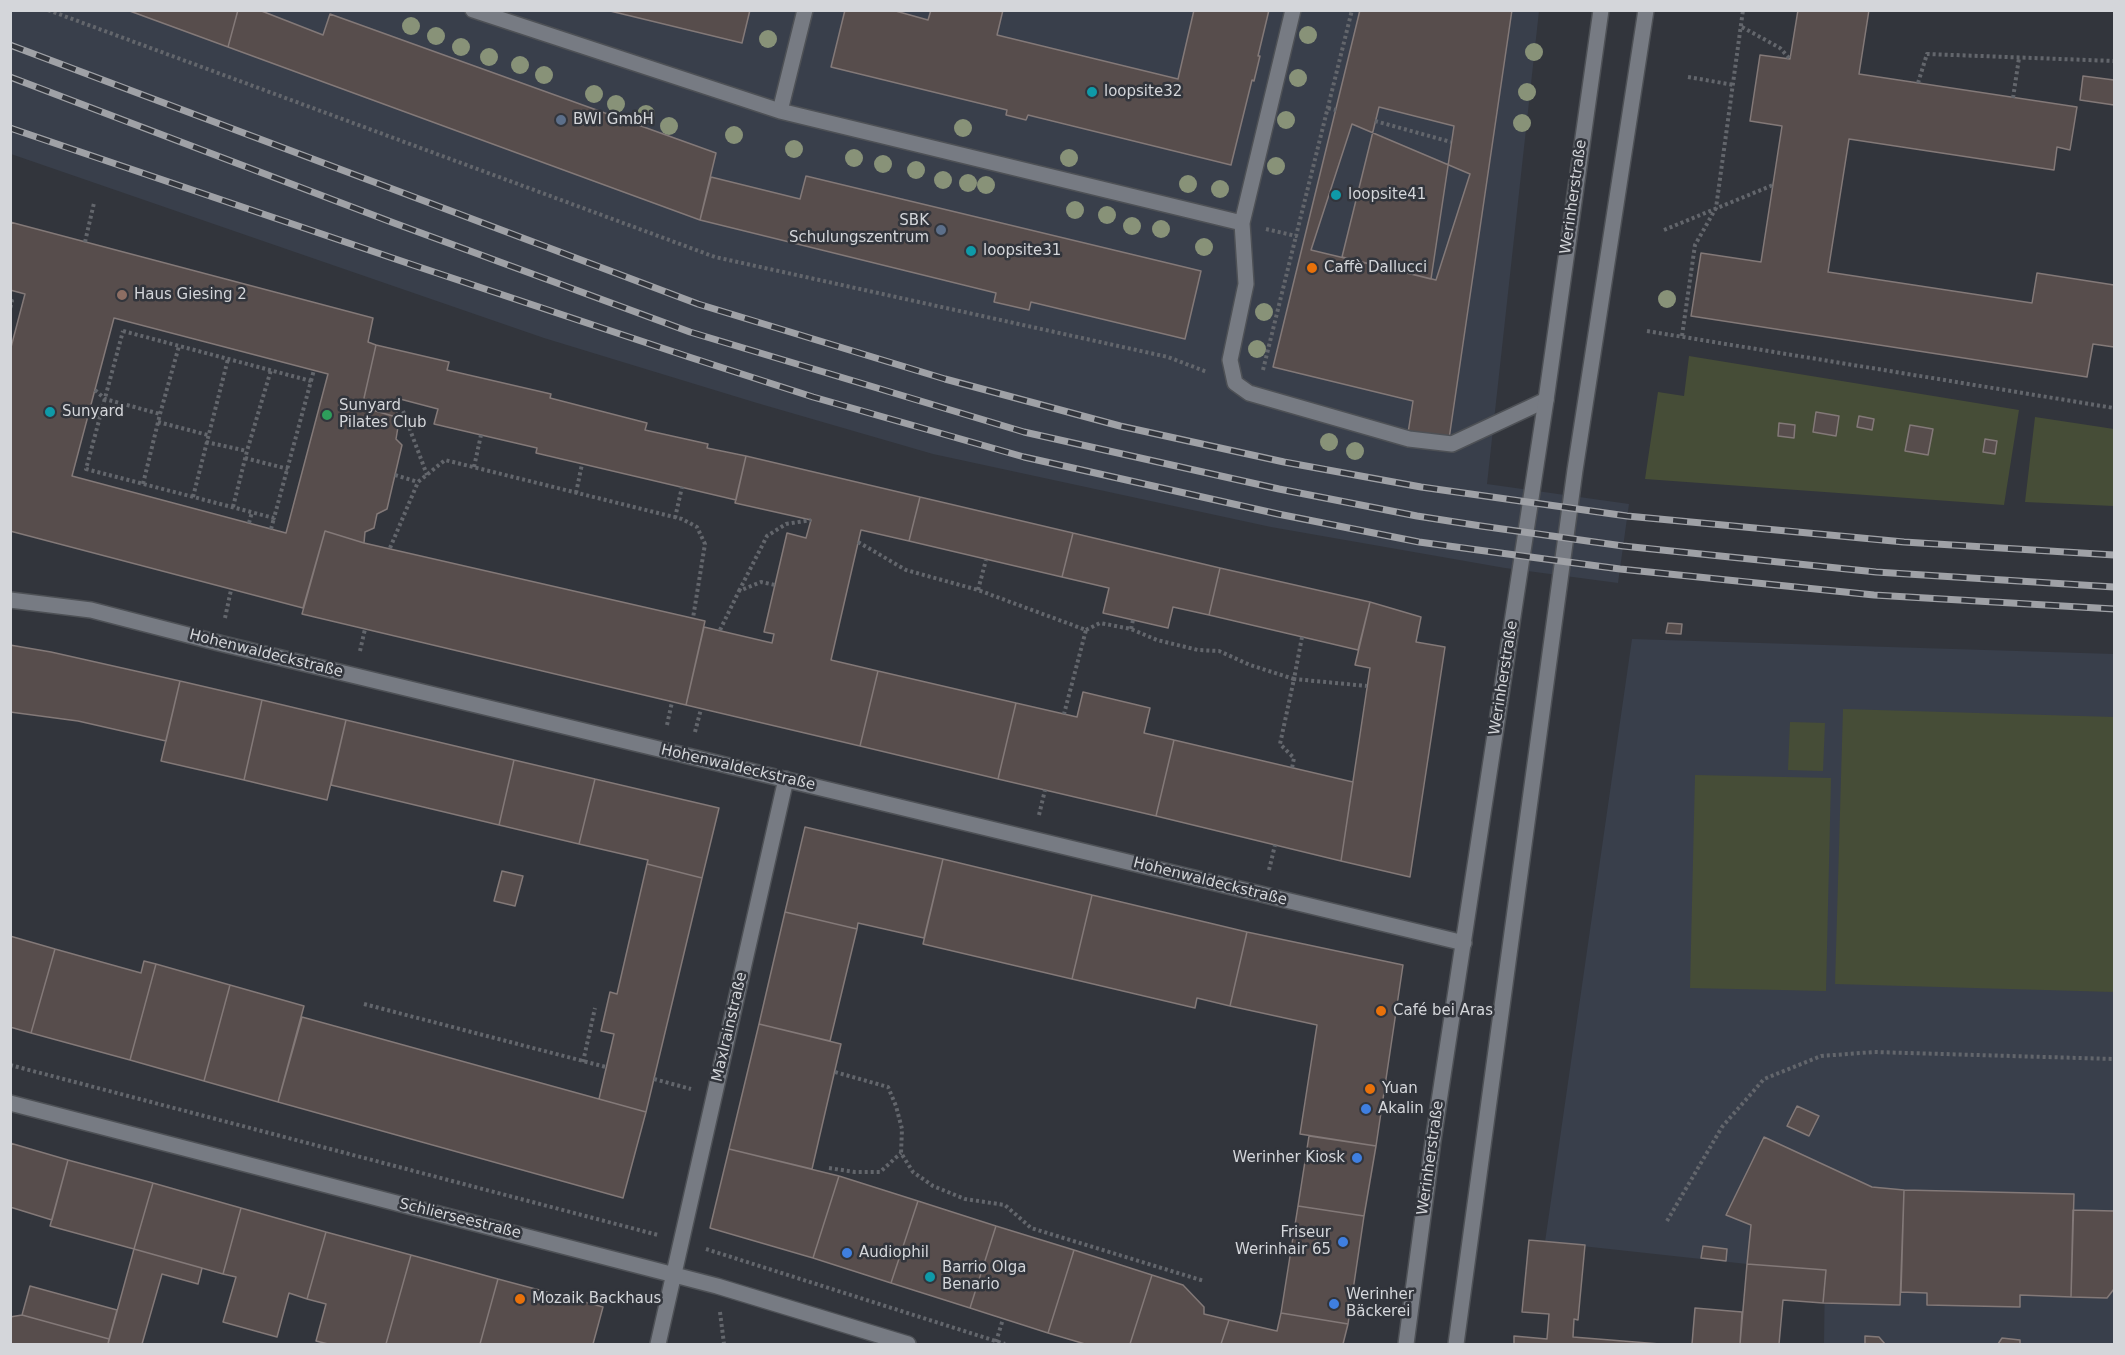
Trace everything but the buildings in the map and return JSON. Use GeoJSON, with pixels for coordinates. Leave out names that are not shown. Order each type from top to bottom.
{"type":"FeatureCollection","features":[{"type":"Feature","properties":{"kind":"street"},"geometry":{"type":"LineString","coordinates":[[473,10],[780,111],[1242,222]]}},
{"type":"Feature","properties":{"kind":"street"},"geometry":{"type":"LineString","coordinates":[[780,111],[805,10]]}},
{"type":"Feature","properties":{"kind":"street"},"geometry":{"type":"LineString","coordinates":[[1293,10],[1242,222],[1246,284],[1230,360],[1235,383],[1249,393],[1409,439],[1452,444],[1546,400]]}},
{"type":"Feature","properties":{"kind":"street","name":"Werinherstraße"},"geometry":{"type":"LineString","coordinates":[[1406,1344],[1432,1152],[1546,400],[1600,10]]}},
{"type":"Feature","properties":{"kind":"street"},"geometry":{"type":"LineString","coordinates":[[1456,1344],[1571,504],[1646,10]]}},
{"type":"Feature","properties":{"kind":"street","name":"Hohenwaldeckstraße"},"geometry":{"type":"LineString","coordinates":[[10,600],[91,610],[219,643],[1464,943]]}},
{"type":"Feature","properties":{"kind":"street","name":"Maxlrainstraße"},"geometry":{"type":"LineString","coordinates":[[658,1344],[786,779]]}},
{"type":"Feature","properties":{"kind":"street","name":"Schlierseestraße"},"geometry":{"type":"LineString","coordinates":[[10,1103],[717,1286],[908,1344]]}},
{"type":"Feature","properties":{"kind":"path"},"geometry":{"type":"LineString","coordinates":[[48,10],[715,257],[1168,357],[1235,383]]}},
{"type":"Feature","properties":{"kind":"path"},"geometry":{"type":"LineString","coordinates":[[1261,378],[1352,10]]}},
{"type":"Feature","properties":{"kind":"path"},"geometry":{"type":"LineString","coordinates":[[1682,336],[1695,245],[1716,208],[1743,10]]}},
{"type":"Feature","properties":{"kind":"path"},"geometry":{"type":"LineString","coordinates":[[1742,27],[1780,48],[1790,59]]}},
{"type":"Feature","properties":{"kind":"path"},"geometry":{"type":"LineString","coordinates":[[1918,83],[1927,54],[2115,61]]}},
{"type":"Feature","properties":{"kind":"path"},"geometry":{"type":"LineString","coordinates":[[2013,98],[2019,58]]}},
{"type":"Feature","properties":{"kind":"path"},"geometry":{"type":"LineString","coordinates":[[1688,77],[1734,85]]}},
{"type":"Feature","properties":{"kind":"path"},"geometry":{"type":"LineString","coordinates":[[1328,108],[1336,110]]}},
{"type":"Feature","properties":{"kind":"path"},"geometry":{"type":"LineString","coordinates":[[1375,121],[1451,142]]}},
{"type":"Feature","properties":{"kind":"path"},"geometry":{"type":"LineString","coordinates":[[1664,230],[1773,185]]}},
{"type":"Feature","properties":{"kind":"path"},"geometry":{"type":"LineString","coordinates":[[85,242],[94,203]]}},
{"type":"Feature","properties":{"kind":"path"},"geometry":{"type":"LineString","coordinates":[[1242,222],[1296,236]]}},
{"type":"Feature","properties":{"kind":"path"},"geometry":{"type":"LineString","coordinates":[[10,301],[12,301],[10,309]]}},
{"type":"Feature","properties":{"kind":"path"},"geometry":{"type":"LineString","coordinates":[[274,518],[86,469],[123,331],[311,381]]}},
{"type":"Feature","properties":{"kind":"path"},"geometry":{"type":"LineString","coordinates":[[1647,331],[2114,408],[2115,403]]}},
{"type":"Feature","properties":{"kind":"path"},"geometry":{"type":"LineString","coordinates":[[143,484],[179,346]]}},
{"type":"Feature","properties":{"kind":"path"},"geometry":{"type":"LineString","coordinates":[[193,497],[228,359]]}},
{"type":"Feature","properties":{"kind":"path"},"geometry":{"type":"LineString","coordinates":[[233,507],[271,370]]}},
{"type":"Feature","properties":{"kind":"path"},"geometry":{"type":"LineString","coordinates":[[271,529],[314,370]]}},
{"type":"Feature","properties":{"kind":"path"},"geometry":{"type":"LineString","coordinates":[[95,390],[105,399],[160,414]]}},
{"type":"Feature","properties":{"kind":"path"},"geometry":{"type":"LineString","coordinates":[[404,411],[427,475]]}},
{"type":"Feature","properties":{"kind":"path"},"geometry":{"type":"LineString","coordinates":[[158,422],[208,435]]}},
{"type":"Feature","properties":{"kind":"path"},"geometry":{"type":"LineString","coordinates":[[474,467],[481,435]]}},
{"type":"Feature","properties":{"kind":"path"},"geometry":{"type":"LineString","coordinates":[[206,442],[247,451]]}},
{"type":"Feature","properties":{"kind":"path"},"geometry":{"type":"LineString","coordinates":[[245,458],[288,469]]}},
{"type":"Feature","properties":{"kind":"path"},"geometry":{"type":"LineString","coordinates":[[390,548],[418,482],[445,460],[675,518],[697,527],[705,544],[693,618]]}},
{"type":"Feature","properties":{"kind":"path"},"geometry":{"type":"LineString","coordinates":[[576,493],[582,464]]}},
{"type":"Feature","properties":{"kind":"path"},"geometry":{"type":"LineString","coordinates":[[395,475],[418,482]]}},
{"type":"Feature","properties":{"kind":"path"},"geometry":{"type":"LineString","coordinates":[[675,518],[682,487]]}},
{"type":"Feature","properties":{"kind":"path"},"geometry":{"type":"LineString","coordinates":[[249,523],[252,512]]}},
{"type":"Feature","properties":{"kind":"path"},"geometry":{"type":"LineString","coordinates":[[720,630],[767,536],[786,524],[810,520]]}},
{"type":"Feature","properties":{"kind":"path"},"geometry":{"type":"LineString","coordinates":[[858,542],[906,570],[978,590],[1086,630],[1100,623],[1131,629],[1157,640],[1198,650],[1220,651],[1250,665],[1293,679],[1367,686]]}},
{"type":"Feature","properties":{"kind":"path"},"geometry":{"type":"LineString","coordinates":[[978,590],[986,560]]}},
{"type":"Feature","properties":{"kind":"path"},"geometry":{"type":"LineString","coordinates":[[739,591],[761,582],[775,585]]}},
{"type":"Feature","properties":{"kind":"path"},"geometry":{"type":"LineString","coordinates":[[1131,629],[1133,620]]}},
{"type":"Feature","properties":{"kind":"path"},"geometry":{"type":"LineString","coordinates":[[1064,714],[1086,630]]}},
{"type":"Feature","properties":{"kind":"path"},"geometry":{"type":"LineString","coordinates":[[1292,768],[1293,758],[1280,744],[1302,637]]}},
{"type":"Feature","properties":{"kind":"path"},"geometry":{"type":"LineString","coordinates":[[364,1004],[606,1067]]}},
{"type":"Feature","properties":{"kind":"path"},"geometry":{"type":"LineString","coordinates":[[583,1062],[595,1008]]}},
{"type":"Feature","properties":{"kind":"path"},"geometry":{"type":"LineString","coordinates":[[1666,1221],[1722,1127],[1764,1079],[1821,1056],[1874,1052],[2115,1059]]}},
{"type":"Feature","properties":{"kind":"path"},"geometry":{"type":"LineString","coordinates":[[10,1065],[682,1241],[1005,1344]]}},
{"type":"Feature","properties":{"kind":"path"},"geometry":{"type":"LineString","coordinates":[[835,1072],[888,1087],[902,1129],[901,1153],[913,1172],[933,1186],[965,1199],[1005,1205],[1031,1227],[1204,1281]]}},
{"type":"Feature","properties":{"kind":"path"},"geometry":{"type":"LineString","coordinates":[[654,1080],[715,1094]]}},
{"type":"Feature","properties":{"kind":"path"},"geometry":{"type":"LineString","coordinates":[[829,1167],[855,1172],[880,1172],[901,1153]]}},
{"type":"Feature","properties":{"kind":"path"},"geometry":{"type":"LineString","coordinates":[[1028,1236],[1031,1227]]}},
{"type":"Feature","properties":{"kind":"path"},"geometry":{"type":"LineString","coordinates":[[996,1342],[1003,1319]]}},
{"type":"Feature","properties":{"kind":"shaded area"},"geometry":{"type":"Polygon","coordinates":[[[11,11],[1539,11],[1487,484],[1629,504],[1618,583],[1505,568],[1271,527],[933,454],[544,338],[11,154],[11,11]]]}},
{"type":"Feature","properties":{"kind":"shaded area"},"geometry":{"type":"Polygon","coordinates":[[[1632,639],[2114,654],[2114,1344],[1824,1344],[1825,1270],[1545,1242],[1632,639]]]}},
{"type":"Feature","properties":{"kind":"green space"},"geometry":{"type":"Polygon","coordinates":[[[1689,356],[2019,410],[2004,505],[1645,479],[1658,392],[1684,396],[1689,356]]]}},
{"type":"Feature","properties":{"kind":"green space"},"geometry":{"type":"Polygon","coordinates":[[[2035,417],[2114,429],[2114,506],[2025,502],[2035,417]]]}},
{"type":"Feature","properties":{"kind":"green space"},"geometry":{"type":"Polygon","coordinates":[[[1843,709],[2114,717],[2114,992],[1835,984],[1843,709]]]}},
{"type":"Feature","properties":{"kind":"green space"},"geometry":{"type":"Polygon","coordinates":[[[1790,722],[1825,723],[1823,771],[1788,770],[1790,722]]]}},
{"type":"Feature","properties":{"kind":"green space"},"geometry":{"type":"Polygon","coordinates":[[[1695,775],[1831,778],[1826,991],[1690,988],[1695,775]]]}},
{"type":"Feature","properties":{"kind":"railway"},"geometry":{"type":"LineString","coordinates":[[10,45],[698,304],[945,379],[1120,426],[1284,462],[1421,487],[1627,516],[1904,542],[2114,555]]}},
{"type":"Feature","properties":{"kind":"railway"},"geometry":{"type":"LineString","coordinates":[[10,77],[394,223],[690,332],[1024,432],[1279,489],[1481,526],[1623,546],[1876,572],[2114,587]]}},
{"type":"Feature","properties":{"kind":"railway"},"geometry":{"type":"LineString","coordinates":[[10,128],[689,357],[813,397],[1024,457],[1278,514],[1419,542],[1620,569],[1874,595],[2114,609]]}},
{"type":"Feature","properties":{"kind":"place","name":"loopsite32"},"geometry":{"type":"Point","coordinates":[1092,92]}},
{"type":"Feature","properties":{"kind":"place","name":"BWI GmbH"},"geometry":{"type":"Point","coordinates":[561,120]}},
{"type":"Feature","properties":{"kind":"place","name":"loopsite41"},"geometry":{"type":"Point","coordinates":[1336,195]}},
{"type":"Feature","properties":{"kind":"place","name":"SBK Schulungszentrum"},"geometry":{"type":"Point","coordinates":[941,230]}},
{"type":"Feature","properties":{"kind":"place","name":"loopsite31"},"geometry":{"type":"Point","coordinates":[971,251]}},
{"type":"Feature","properties":{"kind":"place","name":"Caffè Dallucci"},"geometry":{"type":"Point","coordinates":[1312,268]}},
{"type":"Feature","properties":{"kind":"place","name":"Haus Giesing 2"},"geometry":{"type":"Point","coordinates":[122,295]}},
{"type":"Feature","properties":{"kind":"place","name":"Sunyard"},"geometry":{"type":"Point","coordinates":[50,412]}},
{"type":"Feature","properties":{"kind":"place","name":"Sunyard Pilates Club"},"geometry":{"type":"Point","coordinates":[327,415]}},
{"type":"Feature","properties":{"kind":"place","name":"Café bei Aras"},"geometry":{"type":"Point","coordinates":[1381,1011]}},
{"type":"Feature","properties":{"kind":"place","name":"Yuan"},"geometry":{"type":"Point","coordinates":[1370,1089]}},
{"type":"Feature","properties":{"kind":"place","name":"Akalin"},"geometry":{"type":"Point","coordinates":[1366,1109]}},
{"type":"Feature","properties":{"kind":"place","name":"Werinher Kiosk"},"geometry":{"type":"Point","coordinates":[1357,1158]}},
{"type":"Feature","properties":{"kind":"place","name":"Friseur Werinhair 65"},"geometry":{"type":"Point","coordinates":[1343,1242]}},
{"type":"Feature","properties":{"kind":"place","name":"Audiophil"},"geometry":{"type":"Point","coordinates":[847,1253]}},
{"type":"Feature","properties":{"kind":"place","name":"Barrio Olga Benario"},"geometry":{"type":"Point","coordinates":[930,1277]}},
{"type":"Feature","properties":{"kind":"place","name":"Mozaik Backhaus"},"geometry":{"type":"Point","coordinates":[520,1299]}},
{"type":"Feature","properties":{"kind":"place","name":"Werinher Bäckerei"},"geometry":{"type":"Point","coordinates":[1334,1304]}}]}
